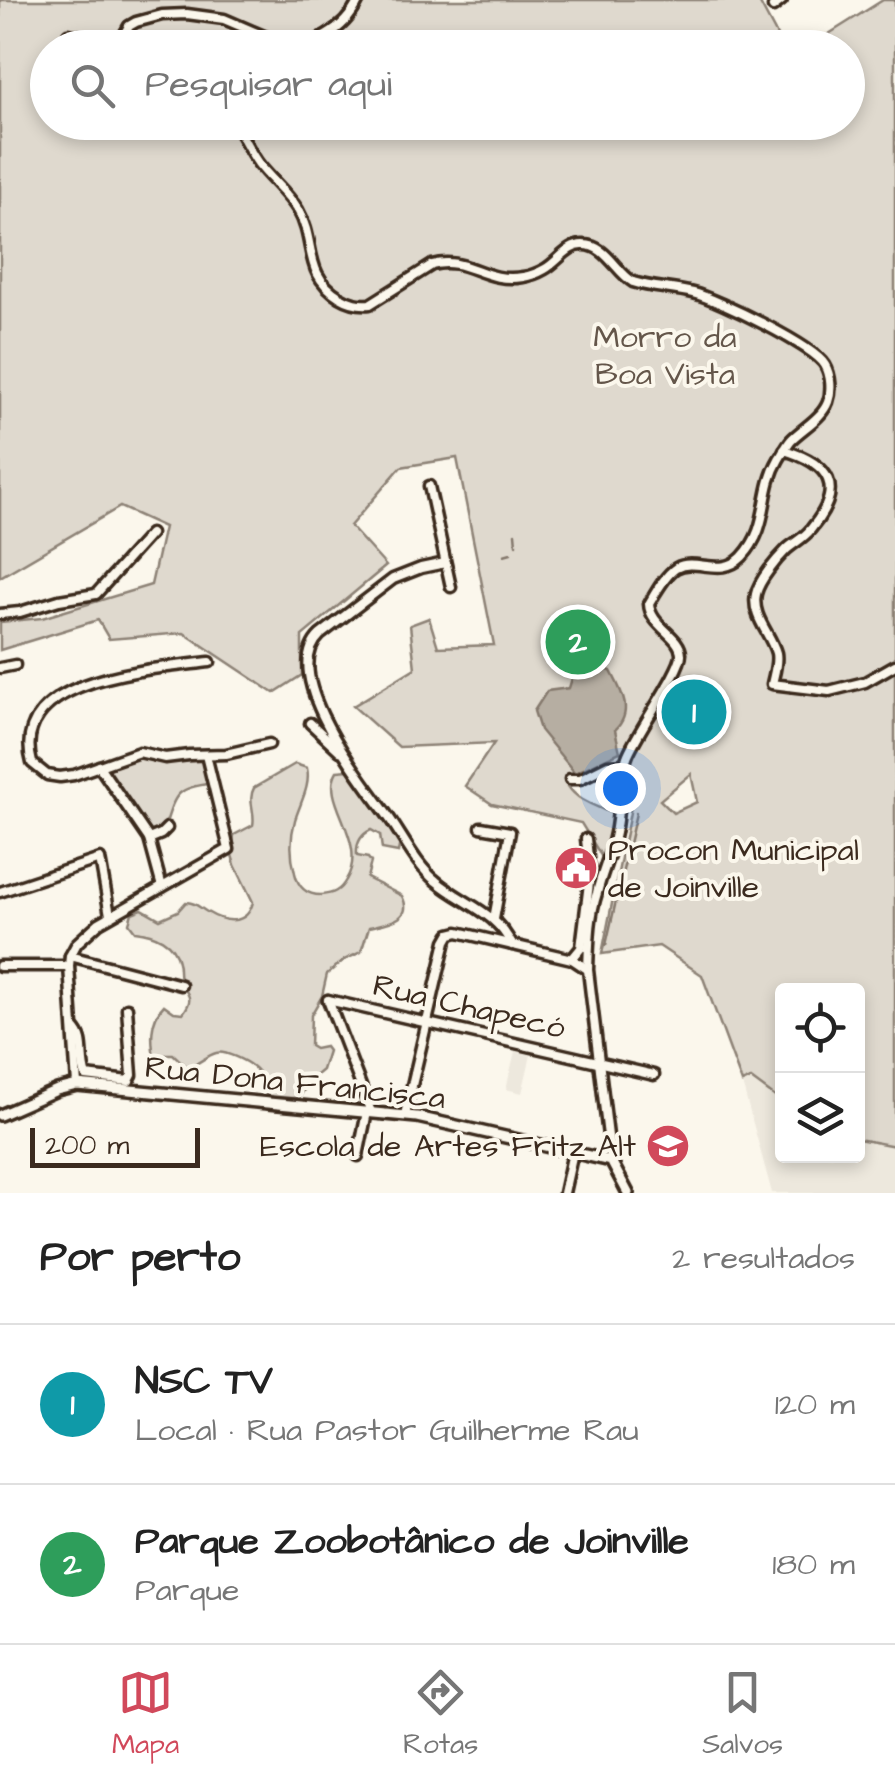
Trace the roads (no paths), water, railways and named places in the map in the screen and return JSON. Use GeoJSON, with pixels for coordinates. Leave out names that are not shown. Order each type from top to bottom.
{"type":"FeatureCollection","features":[{"type":"Feature","properties":{"kind":"main road","name":"Rua Dona Francisca"},"geometry":{"type":"LineString","coordinates":[[0,1115],[77,1085],[405,1115],[611,1161]]}},
{"type":"Feature","properties":{"kind":"main road"},"geometry":{"type":"LineString","coordinates":[[611,1161],[628,1193]]}},
{"type":"Feature","properties":{"kind":"street"},"geometry":{"type":"LineString","coordinates":[[335,30],[359,0]]}},
{"type":"Feature","properties":{"kind":"street"},"geometry":{"type":"LineString","coordinates":[[773,7],[782,0]]}},
{"type":"Feature","properties":{"kind":"street"},"geometry":{"type":"LineString","coordinates":[[126,30],[136,22],[162,15],[187,14],[224,19],[251,30]]}},
{"type":"Feature","properties":{"kind":"street"},"geometry":{"type":"LineString","coordinates":[[245,140],[261,166],[300,212],[316,274],[329,290],[347,301],[370,304],[442,262],[506,279],[544,270],[569,250],[590,245],[633,282],[715,300],[816,354],[827,368],[829,401],[784,450],[769,481],[763,523],[741,558],[722,567],[677,568],[649,604],[650,614],[679,646],[681,657],[624,764],[613,846],[589,909]]}},
{"type":"Feature","properties":{"kind":"street"},"geometry":{"type":"LineString","coordinates":[[784,450],[818,464],[830,481],[830,490],[813,527],[787,550],[756,594],[758,615],[777,658],[772,684],[828,691],[865,682],[895,664]]}},
{"type":"Feature","properties":{"kind":"street"},"geometry":{"type":"LineString","coordinates":[[429,486],[451,587]]}},
{"type":"Feature","properties":{"kind":"street"},"geometry":{"type":"LineString","coordinates":[[0,614],[96,594],[150,534]]}},
{"type":"Feature","properties":{"kind":"street"},"geometry":{"type":"LineString","coordinates":[[445,564],[393,579],[313,641],[308,663],[313,694],[347,757],[431,877],[494,919],[512,945]]}},
{"type":"Feature","properties":{"kind":"street"},"geometry":{"type":"LineString","coordinates":[[210,662],[140,672],[62,695],[43,708],[34,724],[30,758],[47,775],[60,777],[139,752],[164,758],[226,754],[270,744]]}},
{"type":"Feature","properties":{"kind":"street"},"geometry":{"type":"LineString","coordinates":[[0,668],[15,665]]}},
{"type":"Feature","properties":{"kind":"street"},"geometry":{"type":"LineString","coordinates":[[310,723],[347,757]]}},
{"type":"Feature","properties":{"kind":"street"},"geometry":{"type":"LineString","coordinates":[[77,1085],[70,961],[83,937],[110,915],[229,849],[206,755]]}},
{"type":"Feature","properties":{"kind":"street"},"geometry":{"type":"LineString","coordinates":[[570,779],[580,779],[608,765],[624,764]]}},
{"type":"Feature","properties":{"kind":"street"},"geometry":{"type":"LineString","coordinates":[[98,766],[148,839],[162,886]]}},
{"type":"Feature","properties":{"kind":"street"},"geometry":{"type":"LineString","coordinates":[[481,826],[510,832],[494,919]]}},
{"type":"Feature","properties":{"kind":"street"},"geometry":{"type":"LineString","coordinates":[[148,839],[167,828]]}},
{"type":"Feature","properties":{"kind":"street"},"geometry":{"type":"LineString","coordinates":[[586,839],[591,869],[588,970],[611,1161]]}},
{"type":"Feature","properties":{"kind":"street"},"geometry":{"type":"LineString","coordinates":[[0,892],[100,860],[110,915]]}},
{"type":"Feature","properties":{"kind":"street"},"geometry":{"type":"LineString","coordinates":[[405,1115],[450,934],[458,932],[572,959],[588,970]]}},
{"type":"Feature","properties":{"kind":"street"},"geometry":{"type":"LineString","coordinates":[[572,959],[586,942]]}},
{"type":"Feature","properties":{"kind":"street"},"geometry":{"type":"LineString","coordinates":[[0,966],[70,961],[180,985]]}},
{"type":"Feature","properties":{"kind":"street","name":"Rua Chapecó"},"geometry":{"type":"LineString","coordinates":[[369,1112],[328,1000],[654,1075]]}},
{"type":"Feature","properties":{"kind":"street"},"geometry":{"type":"LineString","coordinates":[[74,1028],[82,1038],[86,1076],[129,1081],[132,1075],[126,1008]]}},
{"type":"Feature","properties":{"kind":"street"},"geometry":{"type":"LineString","coordinates":[[358,1156],[369,1112]]}},
{"type":"Feature","properties":{"kind":"street"},"geometry":{"type":"LineString","coordinates":[[564,1193],[573,1152]]}},
{"type":"Feature","properties":{"kind":"waterway"},"geometry":{"type":"LineString","coordinates":[[515,533],[516,544]]}},
{"type":"Feature","properties":{"kind":"waterway"},"geometry":{"type":"LineString","coordinates":[[504,555],[511,553]]}},
{"type":"Feature","properties":{"kind":"waterway"},"geometry":{"type":"LineString","coordinates":[[606,945],[636,813]]}},
{"type":"Feature","properties":{"kind":"place","name":"Parque Zoobotânico de Joinville"},"geometry":{"type":"Point","coordinates":[578,642]}},
{"type":"Feature","properties":{"kind":"place","name":"NSC TV"},"geometry":{"type":"Point","coordinates":[694,712]}},
{"type":"Feature","properties":{"kind":"place","name":"Procon Municipal de Joinville"},"geometry":{"type":"Point","coordinates":[576,868]}},
{"type":"Feature","properties":{"kind":"place","name":"Escola de Artes Fritz Alt"},"geometry":{"type":"Point","coordinates":[668,1146]}},
{"type":"Feature","properties":{"kind":"park label","name":"Morro da Boa Vista"},"geometry":{"type":"Point","coordinates":[665,356]}}]}
